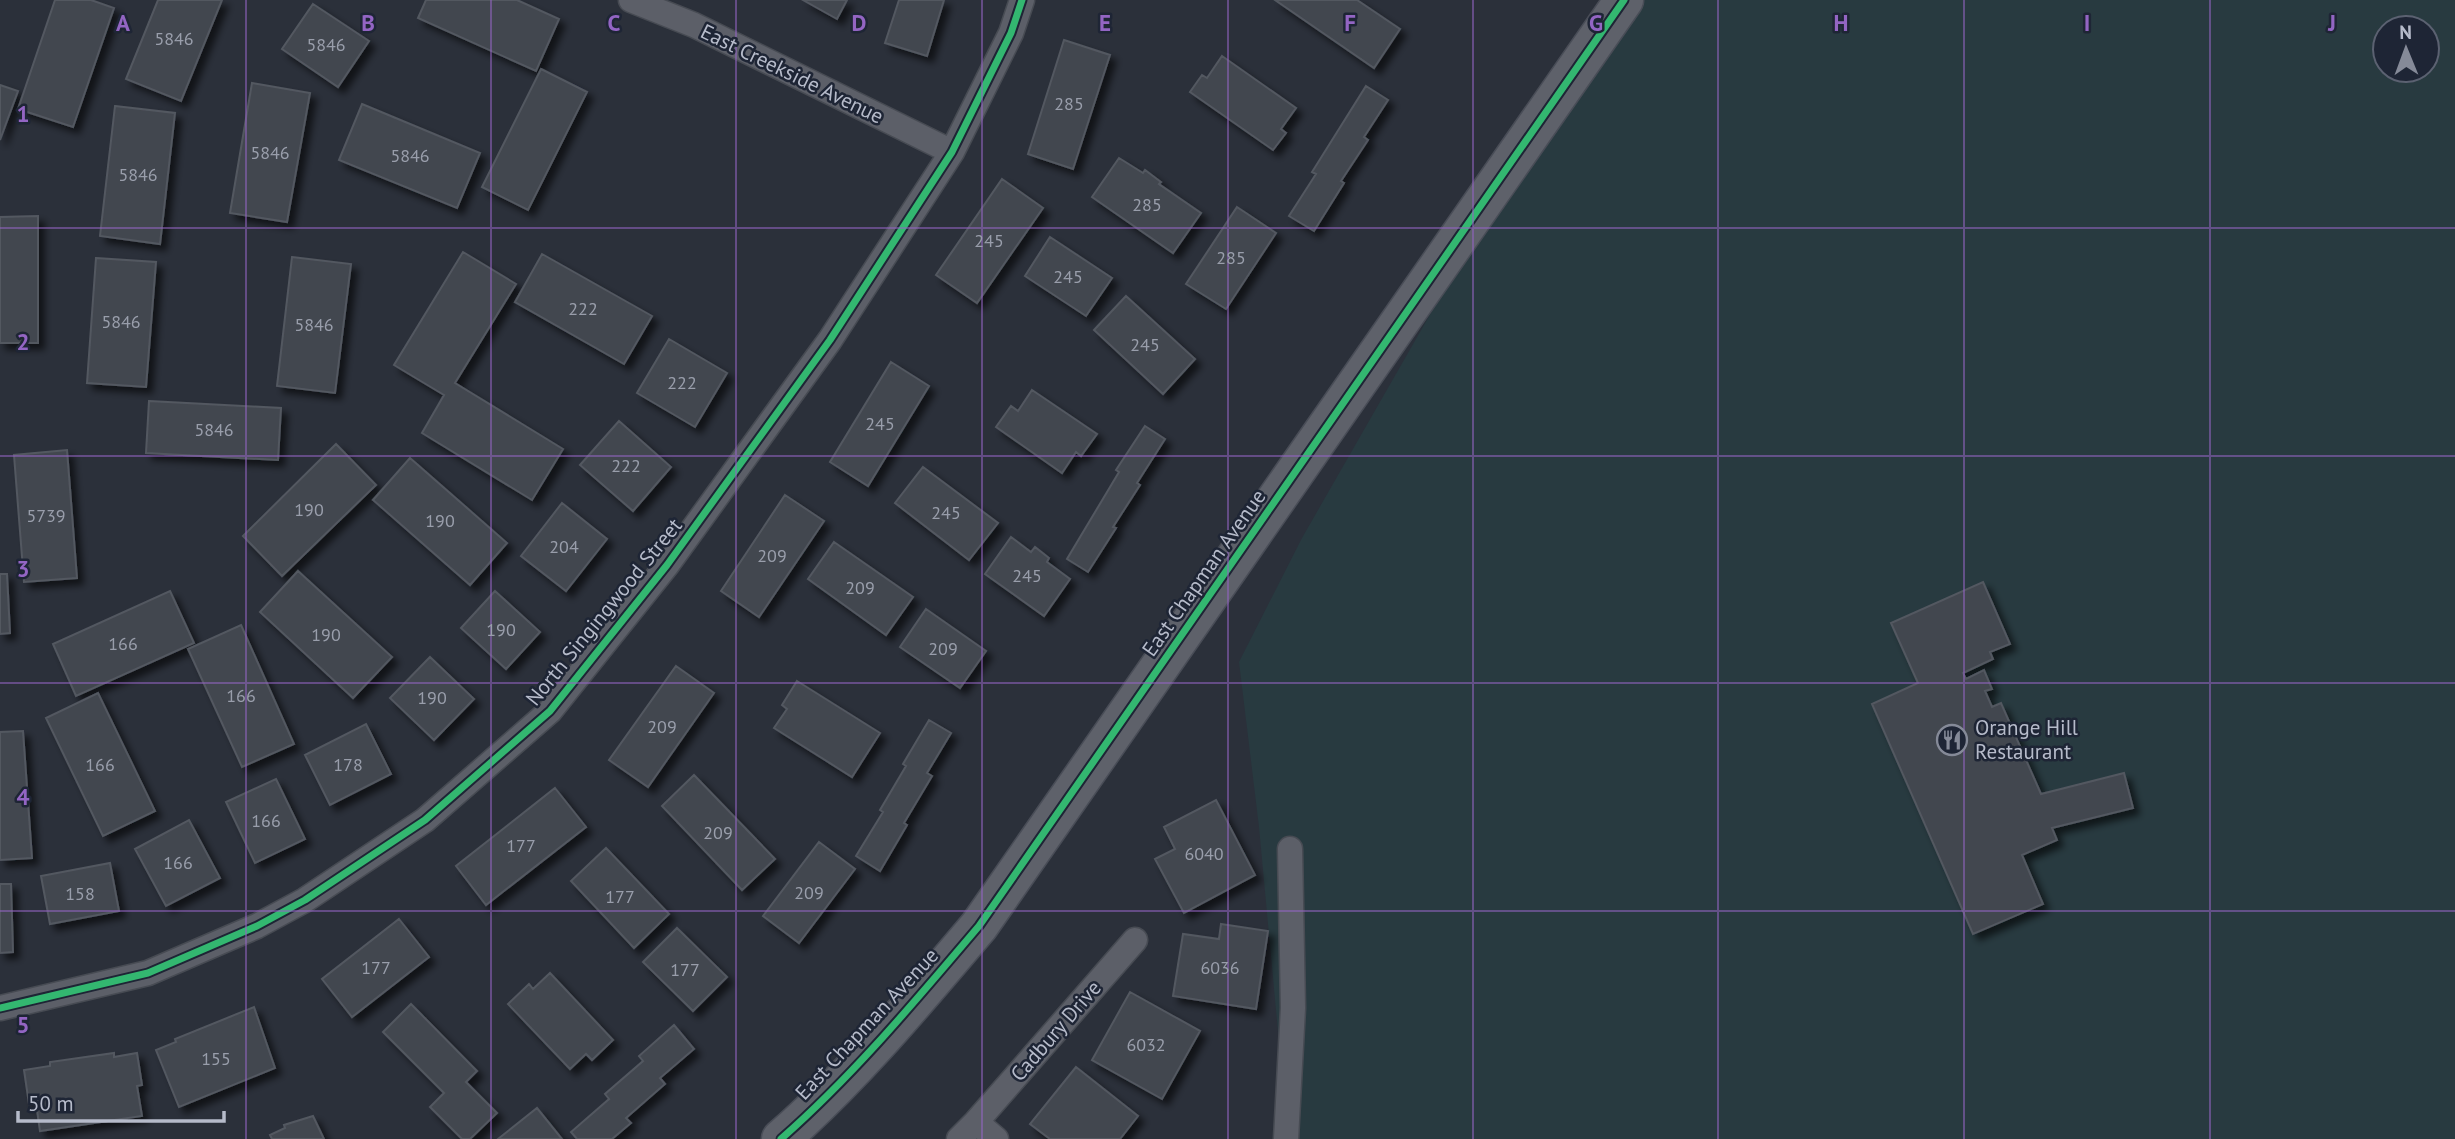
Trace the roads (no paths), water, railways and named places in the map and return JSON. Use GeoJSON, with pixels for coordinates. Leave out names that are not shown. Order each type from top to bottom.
{"type":"FeatureCollection","features":[{"type":"Feature","properties":{"kind":"main road","name":"East Chapman Avenue"},"geometry":{"type":"LineString","coordinates":[[781,1139],[834,1090],[909,1009],[979,926],[1624,0]]}},
{"type":"Feature","properties":{"kind":"street","name":"East Creekside Avenue"},"geometry":{"type":"LineString","coordinates":[[631,0],[694,25],[952,152]]}},
{"type":"Feature","properties":{"kind":"street","name":"North Singingwood Street"},"geometry":{"type":"LineString","coordinates":[[0,1008],[148,973],[257,926],[305,900],[425,820],[550,711],[638,604],[830,340],[952,152],[1011,33],[1022,0]]}},
{"type":"Feature","properties":{"kind":"street"},"geometry":{"type":"LineString","coordinates":[[1286,1139],[1293,1008],[1290,849]]}},
{"type":"Feature","properties":{"kind":"street","name":"Cadbury Drive"},"geometry":{"type":"LineString","coordinates":[[968,1130],[1135,940]]}},
{"type":"Feature","properties":{"kind":"street"},"geometry":{"type":"LineString","coordinates":[[968,1130],[996,1139]]}},
{"type":"Feature","properties":{"kind":"place","name":"Orange Hill Restaurant"},"geometry":{"type":"Point","coordinates":[1952,740]}}]}
